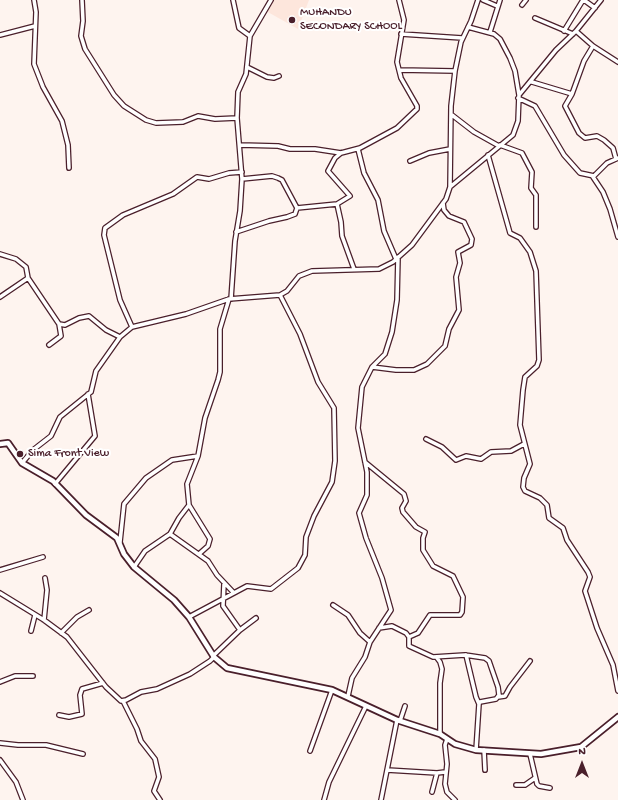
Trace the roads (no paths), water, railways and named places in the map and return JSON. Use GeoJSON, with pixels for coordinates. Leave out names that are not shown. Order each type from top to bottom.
{"type":"FeatureCollection","features":[{"type":"Feature","properties":{"kind":"street"},"geometry":{"type":"LineString","coordinates":[[34,0],[36,12],[35,69],[62,121],[68,145],[69,168]]}},
{"type":"Feature","properties":{"kind":"street"},"geometry":{"type":"LineString","coordinates":[[82,0],[83,21],[81,36],[85,49],[114,95],[124,106],[146,120],[156,123],[183,122],[198,116],[237,118]]}},
{"type":"Feature","properties":{"kind":"street"},"geometry":{"type":"LineString","coordinates":[[233,0],[238,28],[250,36]]}},
{"type":"Feature","properties":{"kind":"street"},"geometry":{"type":"LineString","coordinates":[[199,554],[210,544],[210,539],[189,505],[187,484],[198,456],[205,418],[220,372],[220,329],[230,299],[242,179],[237,118],[238,92],[247,67],[250,36],[272,0]]}},
{"type":"Feature","properties":{"kind":"street"},"geometry":{"type":"LineString","coordinates":[[240,145],[278,146],[290,149],[315,149],[341,153],[358,149],[392,132],[417,109],[417,106],[401,78],[399,70],[397,54],[404,18],[399,0]]}},
{"type":"Feature","properties":{"kind":"street"},"geometry":{"type":"LineString","coordinates":[[22,463],[33,450],[50,436],[60,417],[92,390],[96,371],[120,337],[132,327],[186,314],[230,299],[280,295],[287,291],[295,279],[305,273],[354,269],[379,269],[389,265],[412,245],[443,203],[450,187],[450,149],[456,71],[462,38],[468,27],[478,0]]}},
{"type":"Feature","properties":{"kind":"street"},"geometry":{"type":"LineString","coordinates":[[482,0],[497,6]]}},
{"type":"Feature","properties":{"kind":"street"},"geometry":{"type":"LineString","coordinates":[[490,32],[500,0]]}},
{"type":"Feature","properties":{"kind":"street"},"geometry":{"type":"LineString","coordinates":[[522,5],[526,0]]}},
{"type":"Feature","properties":{"kind":"street"},"geometry":{"type":"LineString","coordinates":[[564,31],[584,0],[595,8]]}},
{"type":"Feature","properties":{"kind":"street"},"geometry":{"type":"LineString","coordinates":[[518,96],[532,82],[556,50],[576,31],[601,0]]}},
{"type":"Feature","properties":{"kind":"street"},"geometry":{"type":"LineString","coordinates":[[534,18],[573,34]]}},
{"type":"Feature","properties":{"kind":"street"},"geometry":{"type":"LineString","coordinates":[[0,35],[35,26]]}},
{"type":"Feature","properties":{"kind":"street"},"geometry":{"type":"LineString","coordinates":[[450,187],[515,131],[518,121],[517,78],[510,58],[500,40],[490,32],[468,27]]}},
{"type":"Feature","properties":{"kind":"street"},"geometry":{"type":"LineString","coordinates":[[576,31],[592,46],[618,62]]}},
{"type":"Feature","properties":{"kind":"street"},"geometry":{"type":"LineString","coordinates":[[401,34],[462,38]]}},
{"type":"Feature","properties":{"kind":"street"},"geometry":{"type":"LineString","coordinates":[[592,46],[584,61],[572,94],[565,106],[579,133],[585,138],[597,136],[614,149],[617,159],[607,163],[593,176]]}},
{"type":"Feature","properties":{"kind":"street"},"geometry":{"type":"LineString","coordinates":[[247,67],[274,78],[279,76]]}},
{"type":"Feature","properties":{"kind":"street"},"geometry":{"type":"LineString","coordinates":[[399,70],[456,71]]}},
{"type":"Feature","properties":{"kind":"street"},"geometry":{"type":"LineString","coordinates":[[532,82],[572,94]]}},
{"type":"Feature","properties":{"kind":"street"},"geometry":{"type":"LineString","coordinates":[[518,96],[534,106],[572,165],[580,173],[593,176],[603,192],[610,209],[618,237]]}},
{"type":"Feature","properties":{"kind":"street"},"geometry":{"type":"LineString","coordinates":[[452,115],[474,132],[500,145],[522,153],[532,172],[531,188],[536,194],[536,227]]}},
{"type":"Feature","properties":{"kind":"street"},"geometry":{"type":"LineString","coordinates":[[348,696],[352,678],[365,657],[370,642],[391,610],[382,578],[366,538],[359,513],[367,495],[365,462],[359,435],[359,409],[362,387],[372,367],[385,354],[392,332],[397,300],[397,258],[384,231],[378,200],[364,173],[358,149]]}},
{"type":"Feature","properties":{"kind":"street"},"geometry":{"type":"LineString","coordinates":[[410,161],[429,152],[450,149]]}},
{"type":"Feature","properties":{"kind":"street"},"geometry":{"type":"LineString","coordinates":[[297,208],[337,204],[350,196],[328,171],[335,158],[341,153]]}},
{"type":"Feature","properties":{"kind":"street"},"geometry":{"type":"LineString","coordinates":[[488,155],[510,233],[520,238],[530,252],[536,271],[539,360],[537,366],[526,375],[524,380],[520,419],[524,444],[530,464],[524,478],[524,490],[540,498],[547,505],[549,518],[563,528],[567,540],[588,572],[590,577],[585,591],[597,628],[613,665],[618,690]]}},
{"type":"Feature","properties":{"kind":"street"},"geometry":{"type":"LineString","coordinates":[[132,327],[120,300],[104,235],[105,228],[119,217],[173,194],[197,177],[210,179],[229,173],[242,172]]}},
{"type":"Feature","properties":{"kind":"street"},"geometry":{"type":"LineString","coordinates":[[236,232],[295,214],[297,208],[282,180],[268,177],[242,179]]}},
{"type":"Feature","properties":{"kind":"street"},"geometry":{"type":"LineString","coordinates":[[372,367],[396,370],[414,370],[427,364],[445,346],[449,329],[459,310],[456,277],[460,263],[458,252],[471,245],[472,239],[469,229],[464,222],[449,216],[444,210],[443,203]]}},
{"type":"Feature","properties":{"kind":"street"},"geometry":{"type":"LineString","coordinates":[[337,204],[342,236],[354,269]]}},
{"type":"Feature","properties":{"kind":"street"},"geometry":{"type":"LineString","coordinates":[[0,254],[21,262],[26,267],[28,278],[59,324],[61,336],[49,346]]}},
{"type":"Feature","properties":{"kind":"street"},"geometry":{"type":"LineString","coordinates":[[0,297],[28,278]]}},
{"type":"Feature","properties":{"kind":"street"},"geometry":{"type":"LineString","coordinates":[[189,617],[233,592],[250,585],[270,589],[298,568],[305,555],[308,531],[332,482],[334,474],[334,408],[318,382],[300,334],[280,295]]}},
{"type":"Feature","properties":{"kind":"street"},"geometry":{"type":"LineString","coordinates":[[59,324],[65,325],[79,318],[89,316],[106,330],[120,337]]}},
{"type":"Feature","properties":{"kind":"street"},"geometry":{"type":"LineString","coordinates":[[56,484],[95,436],[88,394]]}},
{"type":"Feature","properties":{"kind":"street"},"geometry":{"type":"LineString","coordinates":[[426,439],[442,447],[456,460],[466,456],[481,459],[491,452],[511,451],[524,444]]}},
{"type":"Feature","properties":{"kind":"street"},"geometry":{"type":"LineString","coordinates":[[0,444],[8,443],[22,463],[56,484],[86,515],[120,542]]}},
{"type":"Feature","properties":{"kind":"street"},"geometry":{"type":"LineString","coordinates":[[198,456],[172,460],[146,478],[124,504],[120,542],[124,554],[134,566],[174,600],[189,617],[213,656],[230,670],[332,690],[398,720],[440,734],[455,744],[476,750],[546,754],[580,747],[618,717]]}},
{"type":"Feature","properties":{"kind":"street"},"geometry":{"type":"LineString","coordinates":[[365,462],[404,494],[406,501],[402,508],[404,512],[416,527],[425,532],[423,538],[423,550],[434,566],[453,576],[463,597],[462,612],[460,615],[430,615],[418,633],[409,637]]}},
{"type":"Feature","properties":{"kind":"street"},"geometry":{"type":"LineString","coordinates":[[134,566],[145,551],[170,534],[179,518],[189,505]]}},
{"type":"Feature","properties":{"kind":"street"},"geometry":{"type":"LineString","coordinates":[[170,534],[193,552],[199,554],[208,561],[224,584],[233,592]]}},
{"type":"Feature","properties":{"kind":"street"},"geometry":{"type":"LineString","coordinates":[[0,570],[43,557]]}},
{"type":"Feature","properties":{"kind":"street"},"geometry":{"type":"LineString","coordinates":[[44,620],[47,590],[45,578]]}},
{"type":"Feature","properties":{"kind":"street"},"geometry":{"type":"LineString","coordinates":[[224,584],[222,599],[223,606],[240,630]]}},
{"type":"Feature","properties":{"kind":"street"},"geometry":{"type":"LineString","coordinates":[[0,593],[44,620],[72,642],[113,696],[123,701],[137,729],[141,741],[155,759],[159,777],[154,791],[160,800]]}},
{"type":"Feature","properties":{"kind":"street"},"geometry":{"type":"LineString","coordinates":[[332,605],[348,615],[360,633],[370,642]]}},
{"type":"Feature","properties":{"kind":"street"},"geometry":{"type":"LineString","coordinates":[[61,633],[77,617],[89,610]]}},
{"type":"Feature","properties":{"kind":"street"},"geometry":{"type":"LineString","coordinates":[[31,631],[35,615]]}},
{"type":"Feature","properties":{"kind":"street"},"geometry":{"type":"LineString","coordinates":[[123,701],[141,692],[156,689],[190,674],[210,661],[213,656],[240,630],[256,618]]}},
{"type":"Feature","properties":{"kind":"street"},"geometry":{"type":"LineString","coordinates":[[379,628],[392,626],[406,633],[409,637],[409,646],[437,658],[466,655],[485,658],[489,661],[498,686],[498,697]]}},
{"type":"Feature","properties":{"kind":"street"},"geometry":{"type":"LineString","coordinates":[[466,655],[479,704],[476,750]]}},
{"type":"Feature","properties":{"kind":"street"},"geometry":{"type":"LineString","coordinates":[[437,658],[443,672],[440,683],[440,734]]}},
{"type":"Feature","properties":{"kind":"street"},"geometry":{"type":"LineString","coordinates":[[479,704],[505,696],[530,661]]}},
{"type":"Feature","properties":{"kind":"street"},"geometry":{"type":"LineString","coordinates":[[0,682],[15,676],[33,676]]}},
{"type":"Feature","properties":{"kind":"street"},"geometry":{"type":"LineString","coordinates":[[59,715],[69,717],[82,714],[80,695],[82,689],[103,683]]}},
{"type":"Feature","properties":{"kind":"street"},"geometry":{"type":"LineString","coordinates":[[310,751],[332,690]]}},
{"type":"Feature","properties":{"kind":"street"},"geometry":{"type":"LineString","coordinates":[[324,800],[329,782],[366,706]]}},
{"type":"Feature","properties":{"kind":"street"},"geometry":{"type":"LineString","coordinates":[[381,800],[398,720],[405,706]]}},
{"type":"Feature","properties":{"kind":"street"},"geometry":{"type":"LineString","coordinates":[[447,739],[445,745],[447,764],[445,772],[446,789],[455,800]]}},
{"type":"Feature","properties":{"kind":"street"},"geometry":{"type":"LineString","coordinates":[[0,743],[18,745],[46,745],[83,754]]}},
{"type":"Feature","properties":{"kind":"street"},"geometry":{"type":"LineString","coordinates":[[484,750],[485,770]]}},
{"type":"Feature","properties":{"kind":"street"},"geometry":{"type":"LineString","coordinates":[[530,754],[535,778],[539,786],[550,788]]}},
{"type":"Feature","properties":{"kind":"street"},"geometry":{"type":"LineString","coordinates":[[0,760],[16,782],[23,800]]}},
{"type":"Feature","properties":{"kind":"street"},"geometry":{"type":"LineString","coordinates":[[387,770],[416,770],[437,774],[445,772]]}},
{"type":"Feature","properties":{"kind":"street"},"geometry":{"type":"LineString","coordinates":[[385,779],[393,770]]}},
{"type":"Feature","properties":{"kind":"street"},"geometry":{"type":"LineString","coordinates":[[432,792],[437,774]]}},
{"type":"Feature","properties":{"kind":"street"},"geometry":{"type":"LineString","coordinates":[[516,785],[525,785],[535,778]]}},
{"type":"Feature","properties":{"kind":"place","name":"MUHANDU SECONDARY SCHOOL"},"geometry":{"type":"Point","coordinates":[292,20]}},
{"type":"Feature","properties":{"kind":"place","name":"Sima Front View"},"geometry":{"type":"Point","coordinates":[20,454]}}]}
